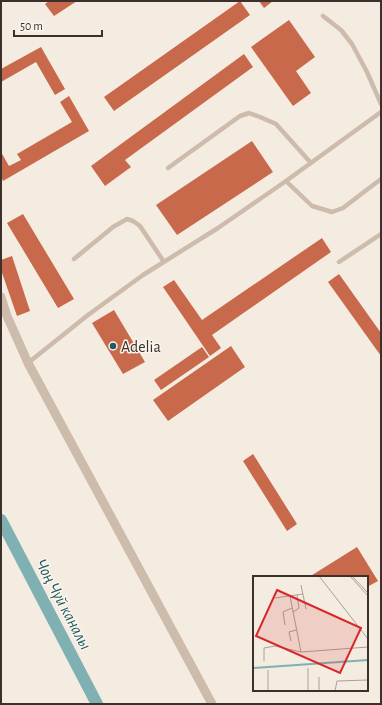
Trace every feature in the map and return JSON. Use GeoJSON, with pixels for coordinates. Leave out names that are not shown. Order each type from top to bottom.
{"type":"FeatureCollection","features":[{"type":"Feature","properties":{"kind":"street"},"geometry":{"type":"LineString","coordinates":[[1,297],[7,316],[28,363],[212,704]]}},
{"type":"Feature","properties":{"kind":"lane"},"geometry":{"type":"LineString","coordinates":[[323,16],[341,30],[352,44],[367,72],[381,104]]}},
{"type":"Feature","properties":{"kind":"lane"},"geometry":{"type":"LineString","coordinates":[[28,363],[88,315],[143,276],[218,228],[286,181],[381,112]]}},
{"type":"Feature","properties":{"kind":"lane"},"geometry":{"type":"LineString","coordinates":[[168,168],[240,116],[249,113],[276,124],[311,163]]}},
{"type":"Feature","properties":{"kind":"lane"},"geometry":{"type":"LineString","coordinates":[[286,181],[312,206],[332,212],[343,208],[381,179]]}},
{"type":"Feature","properties":{"kind":"lane"},"geometry":{"type":"LineString","coordinates":[[74,259],[113,227],[127,219],[140,226],[164,262]]}},
{"type":"Feature","properties":{"kind":"lane"},"geometry":{"type":"LineString","coordinates":[[339,262],[381,234]]}},
{"type":"Feature","properties":{"kind":"building"},"geometry":{"type":"Polygon","coordinates":[[[49,1],[77,1],[54,16],[45,4],[49,1]]]}},
{"type":"Feature","properties":{"kind":"building"},"geometry":{"type":"Polygon","coordinates":[[[240,1],[250,15],[114,111],[104,97],[240,1]]]}},
{"type":"Feature","properties":{"kind":"building"},"geometry":{"type":"Polygon","coordinates":[[[259,1],[273,1],[264,8],[259,1]]]}},
{"type":"Feature","properties":{"kind":"building"},"geometry":{"type":"Polygon","coordinates":[[[289,20],[315,57],[296,71],[311,93],[293,106],[251,47],[289,20]]]}},
{"type":"Feature","properties":{"kind":"building"},"geometry":{"type":"Polygon","coordinates":[[[41,47],[65,89],[55,95],[36,62],[1,82],[1,69],[41,47]]]}},
{"type":"Feature","properties":{"kind":"building"},"geometry":{"type":"Polygon","coordinates":[[[244,54],[253,67],[125,160],[131,167],[105,186],[91,166],[244,54]]]}},
{"type":"Feature","properties":{"kind":"building"},"geometry":{"type":"Polygon","coordinates":[[[69,96],[89,131],[3,181],[1,177],[1,152],[9,166],[21,160],[17,154],[72,122],[60,102],[69,96]]]}},
{"type":"Feature","properties":{"kind":"building"},"geometry":{"type":"Polygon","coordinates":[[[252,141],[273,172],[177,235],[156,205],[252,141]]]}},
{"type":"Feature","properties":{"kind":"building"},"geometry":{"type":"Polygon","coordinates":[[[23,214],[74,299],[58,308],[7,223],[23,214]]]}},
{"type":"Feature","properties":{"kind":"building"},"geometry":{"type":"Polygon","coordinates":[[[322,238],[331,252],[212,335],[221,348],[210,356],[163,287],[174,280],[202,320],[322,238]]]}},
{"type":"Feature","properties":{"kind":"building"},"geometry":{"type":"Polygon","coordinates":[[[12,256],[30,311],[17,316],[1,270],[1,260],[12,256]]]}},
{"type":"Feature","properties":{"kind":"building"},"geometry":{"type":"Polygon","coordinates":[[[339,274],[381,333],[381,356],[328,282],[339,274]]]}},
{"type":"Feature","properties":{"kind":"building"},"geometry":{"type":"Polygon","coordinates":[[[114,310],[145,362],[123,374],[92,323],[114,310]]]}},
{"type":"Feature","properties":{"kind":"building"},"geometry":{"type":"Polygon","coordinates":[[[231,346],[245,367],[168,421],[153,400],[231,346]]]}},
{"type":"Feature","properties":{"kind":"building"},"geometry":{"type":"Polygon","coordinates":[[[202,347],[209,357],[161,390],[154,380],[202,347]]]}},
{"type":"Feature","properties":{"kind":"building"},"geometry":{"type":"Polygon","coordinates":[[[253,454],[297,524],[287,531],[243,461],[253,454]]]}},
{"type":"Feature","properties":{"kind":"building"},"geometry":{"type":"Polygon","coordinates":[[[357,547],[378,581],[368,586],[368,576],[311,576],[357,547]]]}},
{"type":"Feature","properties":{"kind":"waterway","name":"Чоң Чүй каналы"},"geometry":{"type":"LineString","coordinates":[[1,520],[97,704]]}},
{"type":"Feature","properties":{"kind":"place","name":"Adelia"},"geometry":{"type":"Point","coordinates":[113,346]}}]}
